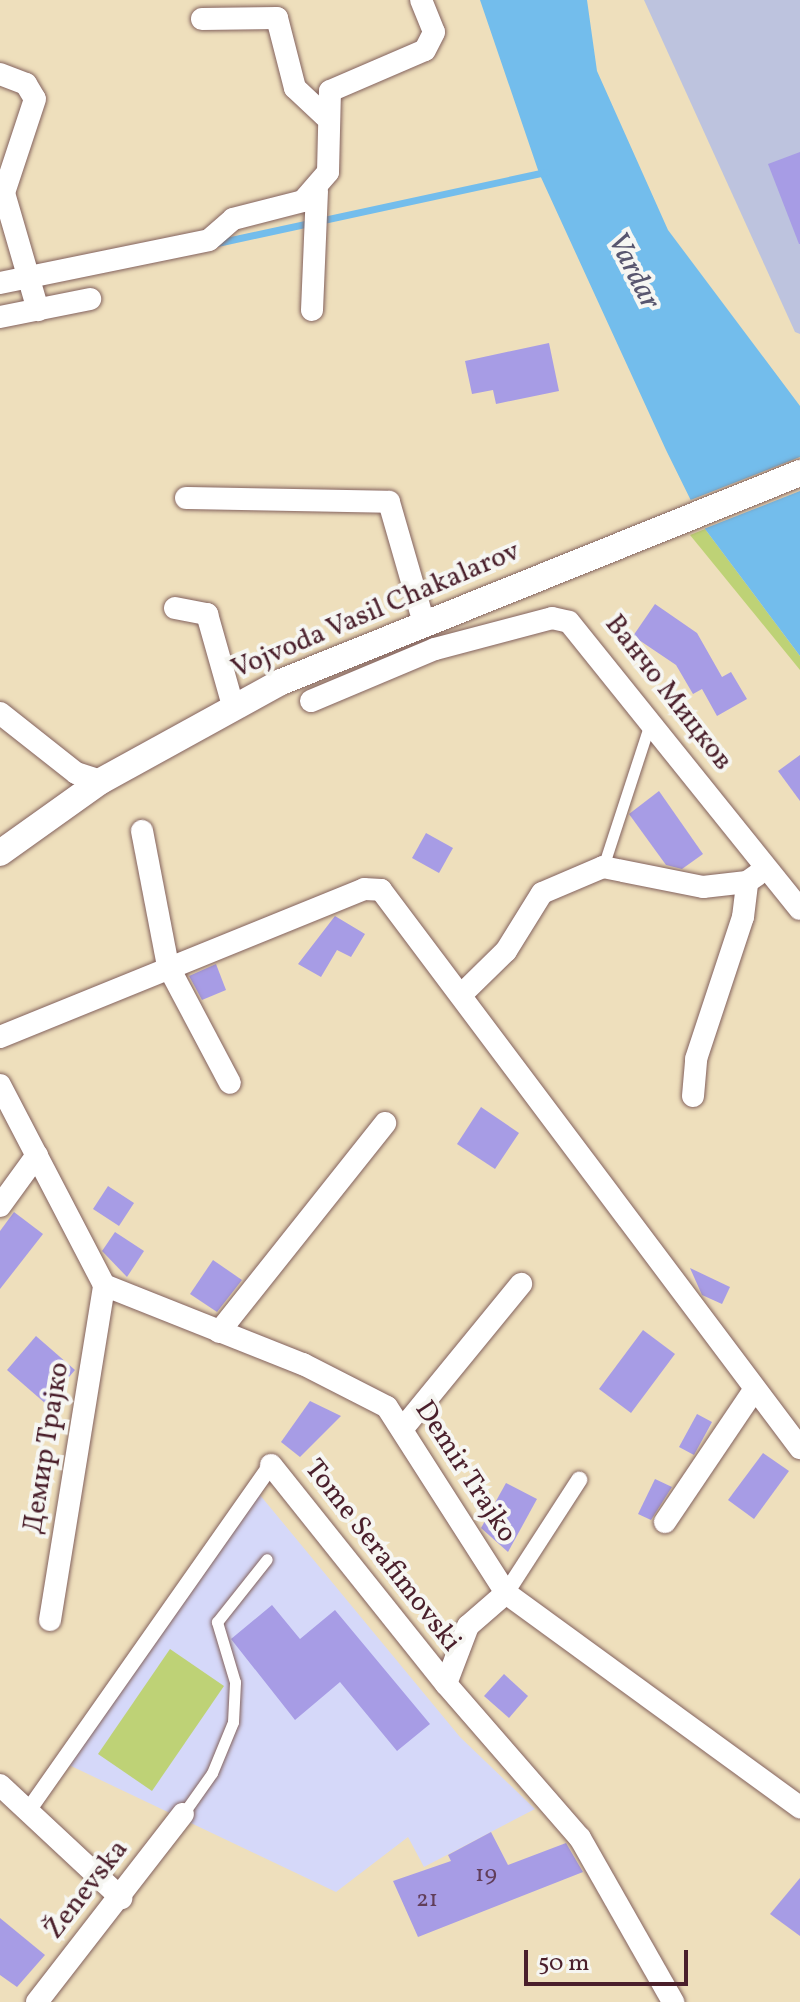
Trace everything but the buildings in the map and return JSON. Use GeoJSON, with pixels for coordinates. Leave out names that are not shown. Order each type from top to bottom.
{"type":"FeatureCollection","features":[{"type":"Feature","properties":{"kind":"street"},"geometry":{"type":"LineString","coordinates":[[312,310],[317,191],[328,172],[325,101],[339,84],[430,45],[433,25],[421,0]]}},
{"type":"Feature","properties":{"kind":"street"},"geometry":{"type":"LineString","coordinates":[[202,19],[277,18],[295,88],[326,117]]}},
{"type":"Feature","properties":{"kind":"street"},"geometry":{"type":"LineString","coordinates":[[0,74],[26,84],[35,99],[4,193],[31,275],[38,310]]}},
{"type":"Feature","properties":{"kind":"street"},"geometry":{"type":"LineString","coordinates":[[0,283],[209,240],[233,219],[317,191]]}},
{"type":"Feature","properties":{"kind":"street"},"geometry":{"type":"LineString","coordinates":[[0,317],[90,299]]}},
{"type":"Feature","properties":{"kind":"street","name":"Vojvoda Vasil Chakalarov"},"geometry":{"type":"LineString","coordinates":[[0,853],[101,781],[233,706],[424,623],[800,473]]}},
{"type":"Feature","properties":{"kind":"street"},"geometry":{"type":"LineString","coordinates":[[186,498],[391,502],[424,623]]}},
{"type":"Feature","properties":{"kind":"street"},"geometry":{"type":"LineString","coordinates":[[175,608],[207,614],[233,706]]}},
{"type":"Feature","properties":{"kind":"street","name":"Ванчо Мицков"},"geometry":{"type":"LineString","coordinates":[[311,701],[435,649],[552,618],[578,628],[800,909]]}},
{"type":"Feature","properties":{"kind":"street"},"geometry":{"type":"LineString","coordinates":[[0,713],[76,773],[101,781]]}},
{"type":"Feature","properties":{"kind":"street"},"geometry":{"type":"LineString","coordinates":[[142,831],[168,966],[230,1083]]}},
{"type":"Feature","properties":{"kind":"street"},"geometry":{"type":"LineString","coordinates":[[461,995],[506,951],[542,893],[603,867],[703,887],[747,882],[766,869]]}},
{"type":"Feature","properties":{"kind":"street"},"geometry":{"type":"LineString","coordinates":[[693,1096],[696,1059],[743,917],[747,882]]}},
{"type":"Feature","properties":{"kind":"street"},"geometry":{"type":"LineString","coordinates":[[0,1037],[168,966],[373,888],[395,903],[800,1448]]}},
{"type":"Feature","properties":{"kind":"street"},"geometry":{"type":"LineString","coordinates":[[0,1085],[104,1285]]}},
{"type":"Feature","properties":{"kind":"street"},"geometry":{"type":"LineString","coordinates":[[219,1332],[385,1123]]}},
{"type":"Feature","properties":{"kind":"street"},"geometry":{"type":"LineString","coordinates":[[0,1206],[37,1155]]}},
{"type":"Feature","properties":{"kind":"street"},"geometry":{"type":"LineString","coordinates":[[404,1427],[521,1284]]}},
{"type":"Feature","properties":{"kind":"street","name":"Demir Trajko"},"geometry":{"type":"LineString","coordinates":[[104,1285],[351,1386],[404,1427],[506,1593],[800,1807]]}},
{"type":"Feature","properties":{"kind":"street","name":"Демир Трајко"},"geometry":{"type":"LineString","coordinates":[[50,1620],[104,1285]]}},
{"type":"Feature","properties":{"kind":"street"},"geometry":{"type":"LineString","coordinates":[[665,1522],[754,1390]]}},
{"type":"Feature","properties":{"kind":"street"},"geometry":{"type":"LineString","coordinates":[[30,1808],[271,1465]]}},
{"type":"Feature","properties":{"kind":"street","name":"Tome Serafimovski"},"geometry":{"type":"LineString","coordinates":[[271,1465],[446,1684],[580,1838],[673,2002]]}},
{"type":"Feature","properties":{"kind":"street"},"geometry":{"type":"LineString","coordinates":[[506,1593],[579,1480]]}},
{"type":"Feature","properties":{"kind":"street","name":"Tome Serafimovski"},"geometry":{"type":"LineString","coordinates":[[446,1684],[468,1626],[506,1593]]}},
{"type":"Feature","properties":{"kind":"street"},"geometry":{"type":"LineString","coordinates":[[0,1785],[30,1808],[121,1898]]}},
{"type":"Feature","properties":{"kind":"street","name":"Ženevska"},"geometry":{"type":"LineString","coordinates":[[37,2002],[121,1898],[183,1814]]}},
{"type":"Feature","properties":{"kind":"lane"},"geometry":{"type":"LineString","coordinates":[[603,867],[652,718]]}},
{"type":"Feature","properties":{"kind":"lane"},"geometry":{"type":"LineString","coordinates":[[183,1814],[217,1764],[233,1722],[235,1682],[217,1622],[267,1559]]}},
{"type":"Feature","properties":{"kind":"shaded area"},"geometry":{"type":"Polygon","coordinates":[[[644,0],[800,0],[800,334],[795,332],[644,0]]]}},
{"type":"Feature","properties":{"kind":"shaded area"},"geometry":{"type":"Polygon","coordinates":[[[255,1489],[460,1737],[535,1809],[424,1867],[408,1837],[336,1892],[69,1765],[255,1489]]]}},
{"type":"Feature","properties":{"kind":"green space"},"geometry":{"type":"Polygon","coordinates":[[[705,529],[800,656],[800,670],[690,535],[705,529]]]}},
{"type":"Feature","properties":{"kind":"green space"},"geometry":{"type":"Polygon","coordinates":[[[170,1649],[224,1686],[152,1791],[98,1754],[170,1649]]]}},
{"type":"Feature","properties":{"kind":"water","name":"Vardar"},"geometry":{"type":"Polygon","coordinates":[[[480,0],[587,0],[597,71],[668,230],[800,406],[800,656],[705,529],[666,450],[539,173],[480,0]]]}},
{"type":"Feature","properties":{"kind":"pier"},"geometry":{"type":"Polygon","coordinates":[[[800,457],[800,491],[701,530],[688,501],[800,457]]]}},
{"type":"Feature","properties":{"kind":"waterway"},"geometry":{"type":"LineString","coordinates":[[217,243],[545,172]]}}]}
